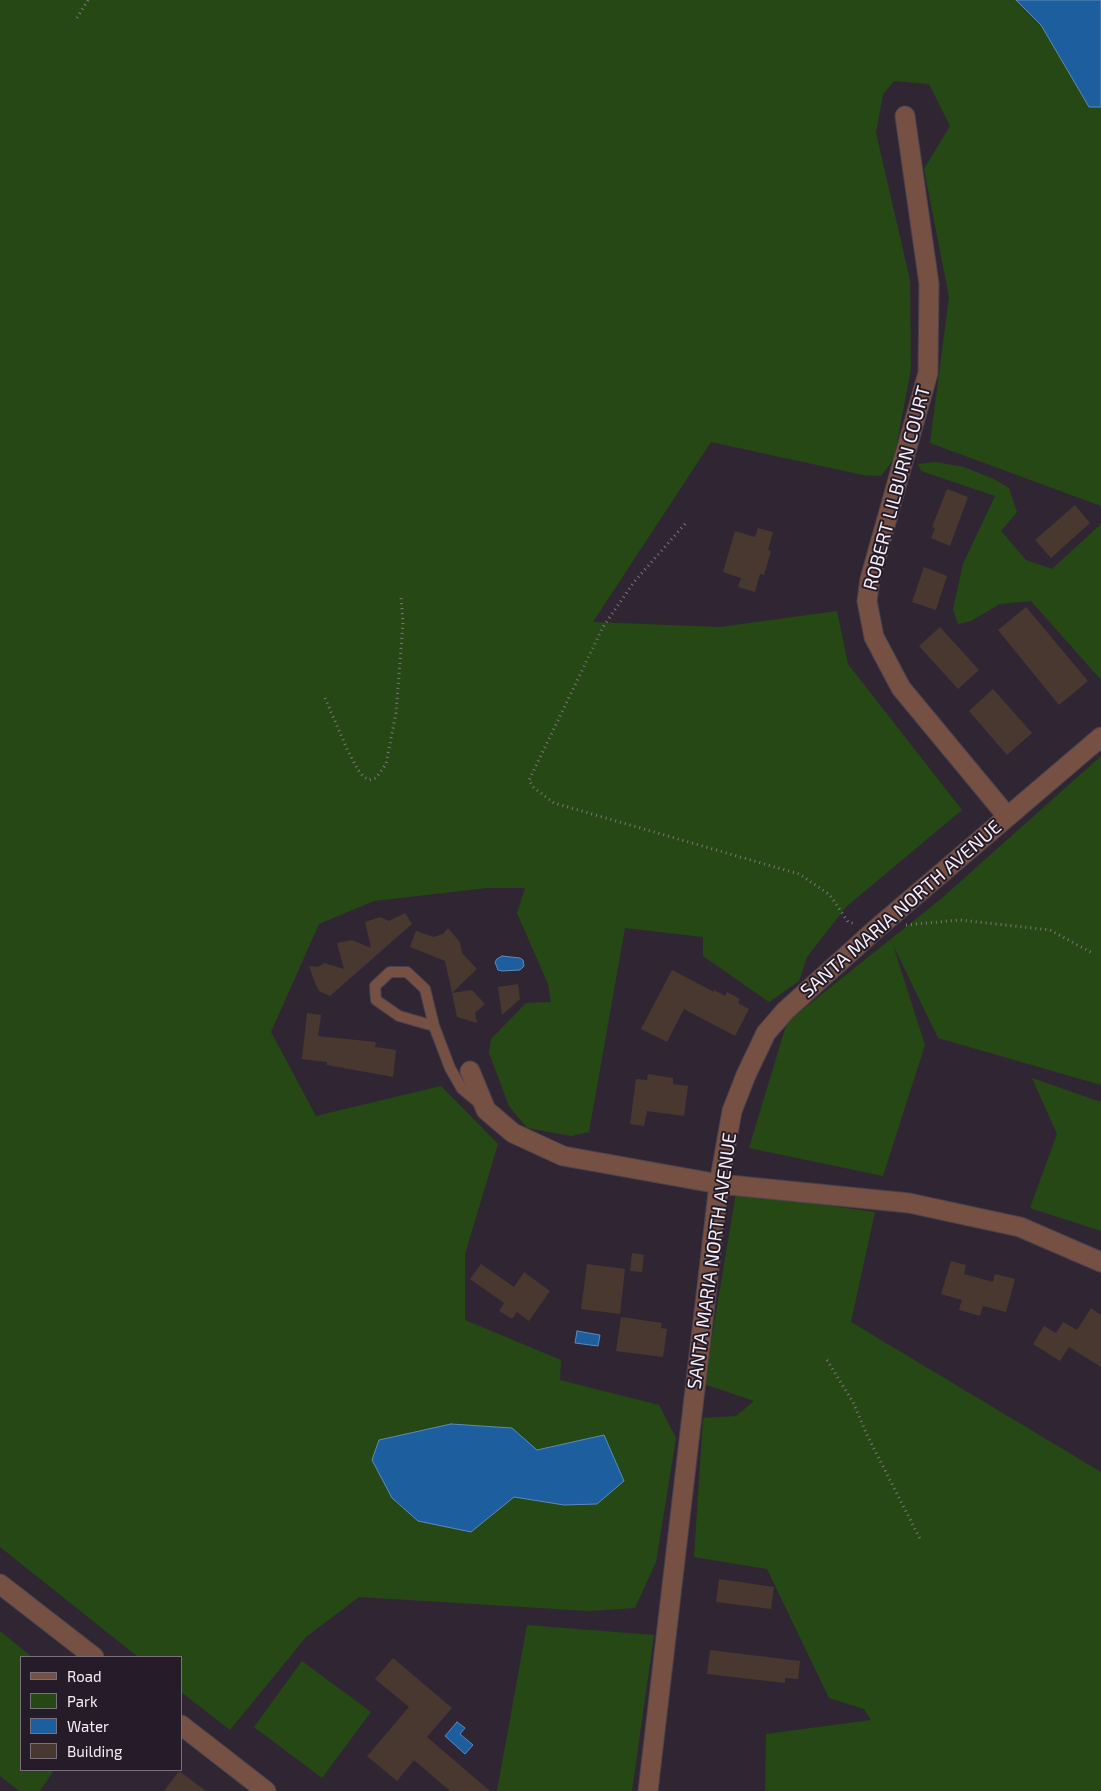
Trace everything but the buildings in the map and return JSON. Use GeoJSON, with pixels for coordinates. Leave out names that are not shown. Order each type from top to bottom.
{"type":"FeatureCollection","features":[{"type":"Feature","properties":{"kind":"street","name":"ROBERT LILBURN COURT"},"geometry":{"type":"LineString","coordinates":[[905,116],[929,284],[928,373],[870,579],[867,601],[874,637],[901,688],[1007,816]]}},
{"type":"Feature","properties":{"kind":"street","name":"SANTA MARIA NORTH AVENUE"},"geometry":{"type":"LineString","coordinates":[[648,1791],[719,1184],[732,1111],[746,1075],[766,1033],[785,1011],[1007,816],[1101,737]]}},
{"type":"Feature","properties":{"kind":"street"},"geometry":{"type":"LineString","coordinates":[[470,1071],[486,1110],[513,1133],[563,1156],[719,1184],[909,1204],[1020,1227],[1101,1262]]}},
{"type":"Feature","properties":{"kind":"street"},"geometry":{"type":"LineString","coordinates":[[0,1584],[93,1656]]}},
{"type":"Feature","properties":{"kind":"street"},"geometry":{"type":"LineString","coordinates":[[182,1726],[266,1791]]}},
{"type":"Feature","properties":{"kind":"lane"},"geometry":{"type":"LineString","coordinates":[[434,1026],[399,1016],[376,1000],[375,986],[390,972],[407,972],[425,989],[434,1026],[450,1068],[462,1089],[486,1110]]}},
{"type":"Feature","properties":{"kind":"path"},"geometry":{"type":"LineString","coordinates":[[77,18],[88,0]]}},
{"type":"Feature","properties":{"kind":"path"},"geometry":{"type":"LineString","coordinates":[[685,524],[634,582],[608,620],[529,780],[533,787],[554,802],[798,874],[830,895],[848,922],[876,930]]}},
{"type":"Feature","properties":{"kind":"path"},"geometry":{"type":"LineString","coordinates":[[325,698],[358,770],[369,780],[376,778],[386,764],[396,713],[403,623],[401,597]]}},
{"type":"Feature","properties":{"kind":"path"},"geometry":{"type":"LineString","coordinates":[[904,925],[960,920],[1050,930],[1094,954]]}},
{"type":"Feature","properties":{"kind":"path"},"geometry":{"type":"LineString","coordinates":[[827,1360],[853,1402],[867,1435],[920,1538]]}},
{"type":"Feature","properties":{"kind":"green space"},"geometry":{"type":"Polygon","coordinates":[[[0,0],[1101,0],[1101,506],[930,443],[949,297],[924,169],[950,126],[929,84],[894,81],[883,94],[876,133],[910,280],[911,369],[894,459],[881,476],[863,475],[711,442],[593,622],[720,627],[837,611],[848,664],[962,810],[846,907],[807,957],[799,981],[769,1002],[703,956],[703,937],[625,928],[589,1132],[571,1136],[527,1128],[509,1106],[489,1053],[491,1039],[526,1003],[551,1002],[548,984],[517,913],[525,888],[487,888],[374,901],[319,924],[271,1032],[316,1116],[441,1086],[498,1144],[465,1254],[465,1320],[561,1360],[560,1380],[659,1405],[676,1438],[656,1562],[635,1608],[589,1611],[359,1597],[306,1637],[230,1730],[182,1693],[182,1656],[137,1656],[0,1547],[0,0]]]}},
{"type":"Feature","properties":{"kind":"green space"},"geometry":{"type":"Polygon","coordinates":[[[936,462],[964,467],[994,479],[1009,488],[1017,512],[1001,531],[1026,560],[1052,569],[1101,524],[1101,680],[1031,601],[1000,604],[971,621],[958,624],[953,609],[963,564],[995,496],[921,471],[918,464],[936,462]]]}},
{"type":"Feature","properties":{"kind":"green space"},"geometry":{"type":"Polygon","coordinates":[[[1101,756],[1101,1085],[938,1038],[893,945],[925,1045],[883,1176],[749,1148],[787,1022],[942,898],[1101,756]]]}},
{"type":"Feature","properties":{"kind":"green space"},"geometry":{"type":"Polygon","coordinates":[[[1032,1078],[1101,1102],[1101,1231],[1030,1208],[1057,1134],[1032,1078]]]}},
{"type":"Feature","properties":{"kind":"green space"},"geometry":{"type":"Polygon","coordinates":[[[736,1193],[875,1212],[851,1322],[1101,1472],[1101,1791],[765,1791],[766,1734],[871,1720],[864,1709],[829,1698],[767,1569],[694,1557],[703,1418],[736,1416],[754,1401],[704,1384],[736,1193]]]}},
{"type":"Feature","properties":{"kind":"green space"},"geometry":{"type":"Polygon","coordinates":[[[527,1625],[654,1635],[632,1791],[497,1791],[527,1625]]]}},
{"type":"Feature","properties":{"kind":"green space"},"geometry":{"type":"Polygon","coordinates":[[[0,1631],[31,1656],[20,1656],[20,1771],[53,1771],[40,1791],[19,1791],[0,1776],[0,1631]]]}},
{"type":"Feature","properties":{"kind":"green space"},"geometry":{"type":"Polygon","coordinates":[[[302,1661],[371,1712],[322,1778],[254,1727],[302,1661]]]}},
{"type":"Feature","properties":{"kind":"water"},"geometry":{"type":"Polygon","coordinates":[[[1016,0],[1101,0],[1101,107],[1089,107],[1041,25],[1016,0]]]}},
{"type":"Feature","properties":{"kind":"water"},"geometry":{"type":"Polygon","coordinates":[[[502,956],[520,958],[523,960],[524,966],[520,970],[498,970],[495,962],[502,956]]]}},
{"type":"Feature","properties":{"kind":"water"},"geometry":{"type":"Polygon","coordinates":[[[577,1331],[600,1335],[598,1346],[575,1343],[577,1331]]]}},
{"type":"Feature","properties":{"kind":"water"},"geometry":{"type":"Polygon","coordinates":[[[451,1424],[512,1428],[537,1450],[604,1435],[624,1481],[597,1504],[564,1505],[514,1497],[471,1532],[418,1521],[392,1498],[372,1460],[379,1440],[451,1424]]]}},
{"type":"Feature","properties":{"kind":"water"},"geometry":{"type":"Polygon","coordinates":[[[457,1722],[465,1728],[460,1734],[473,1745],[465,1754],[445,1736],[457,1722]]]}}]}
